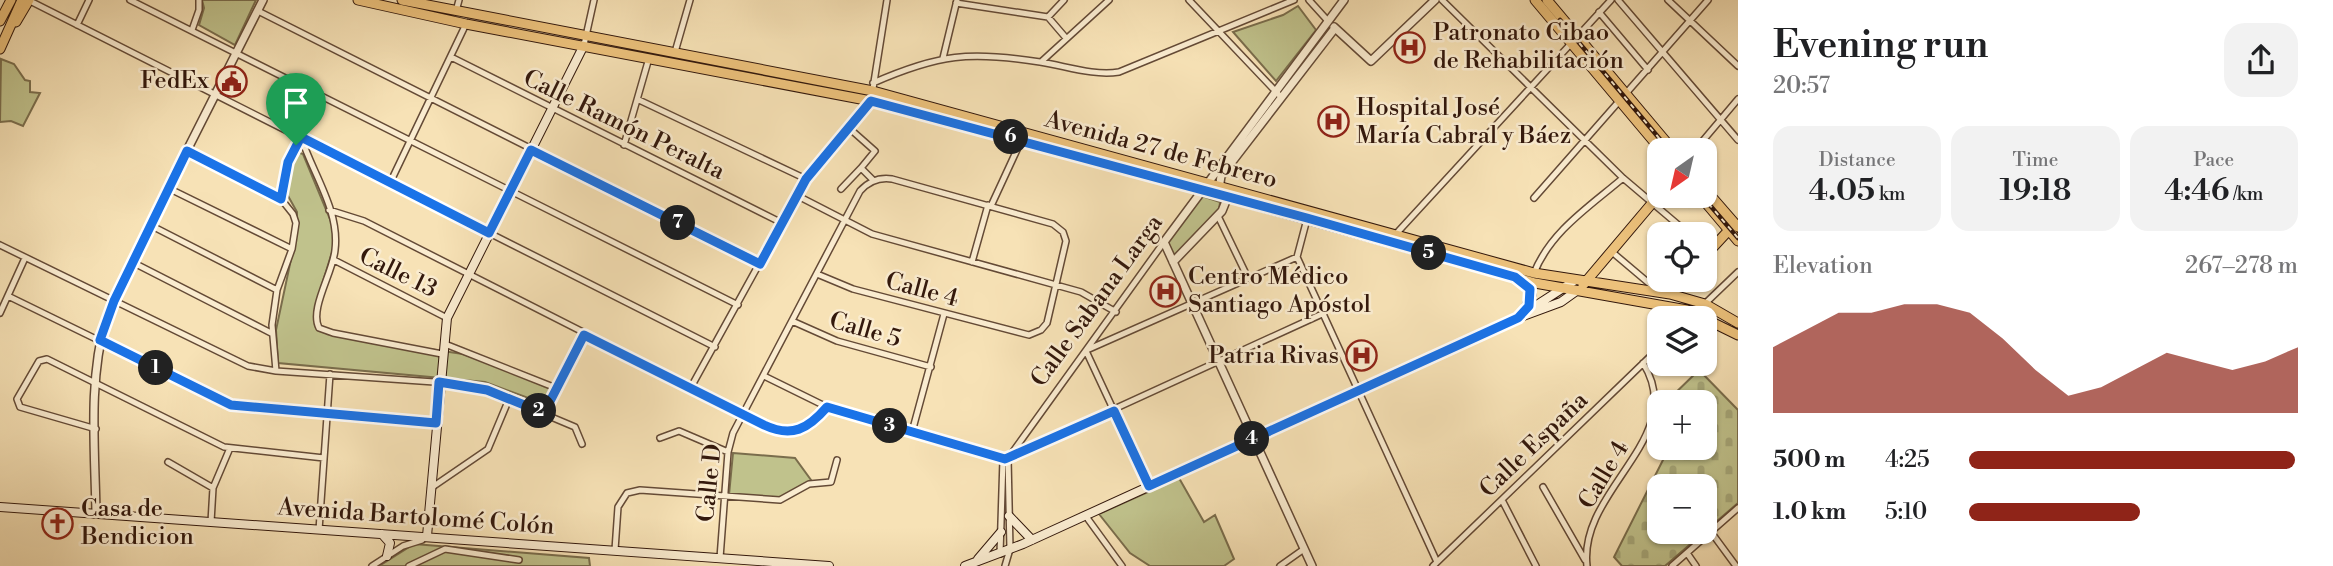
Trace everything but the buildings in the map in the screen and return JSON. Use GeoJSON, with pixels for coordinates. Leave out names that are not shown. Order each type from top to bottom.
{"type":"FeatureCollection","features":[{"type":"Feature","properties":{"kind":"main road"},"geometry":{"type":"LineString","coordinates":[[0,20],[9,0]]}},
{"type":"Feature","properties":{"kind":"main road"},"geometry":{"type":"LineString","coordinates":[[1,47],[22,0]]}},
{"type":"Feature","properties":{"kind":"main road"},"geometry":{"type":"LineString","coordinates":[[1,47],[29,0]]}},
{"type":"Feature","properties":{"kind":"main road","name":"Avenida 27 de Febrero"},"geometry":{"type":"LineString","coordinates":[[402,0],[585,40],[649,58],[871,101],[1023,136],[1204,186],[1225,196],[1307,218],[1534,273],[1647,291]]}},
{"type":"Feature","properties":{"kind":"main road"},"geometry":{"type":"LineString","coordinates":[[1535,0],[1575,40]]}},
{"type":"Feature","properties":{"kind":"main road"},"geometry":{"type":"LineString","coordinates":[[1547,0],[1652,138]]}},
{"type":"Feature","properties":{"kind":"main road","name":"Avenida 27 de Febrero"},"geometry":{"type":"LineString","coordinates":[[364,1],[466,24],[674,52],[873,87],[1023,136]]}},
{"type":"Feature","properties":{"kind":"main road"},"geometry":{"type":"LineString","coordinates":[[427,536],[439,382],[447,318],[585,40]]}},
{"type":"Feature","properties":{"kind":"main road"},"geometry":{"type":"LineString","coordinates":[[1623,99],[1661,138]]}},
{"type":"Feature","properties":{"kind":"main road","name":"Avenida 27 de Febrero"},"geometry":{"type":"LineString","coordinates":[[1204,186],[1219,186],[1515,277],[1647,306]]}},
{"type":"Feature","properties":{"kind":"main road"},"geometry":{"type":"LineString","coordinates":[[1717,204],[1735,225],[1738,241]]}},
{"type":"Feature","properties":{"kind":"main road"},"geometry":{"type":"LineString","coordinates":[[965,566],[1032,540],[1521,315],[1560,302],[1586,283],[1649,208]]}},
{"type":"Feature","properties":{"kind":"main road"},"geometry":{"type":"LineString","coordinates":[[1714,208],[1735,225]]}},
{"type":"Feature","properties":{"kind":"main road"},"geometry":{"type":"LineString","coordinates":[[1717,241],[1735,225]]}},
{"type":"Feature","properties":{"kind":"main road"},"geometry":{"type":"LineString","coordinates":[[1601,266],[1599,271],[1608,286]]}},
{"type":"Feature","properties":{"kind":"main road"},"geometry":{"type":"LineString","coordinates":[[1515,277],[1530,289],[1531,298],[1521,315]]}},
{"type":"Feature","properties":{"kind":"main road"},"geometry":{"type":"LineString","coordinates":[[1521,315],[1574,281]]}},
{"type":"Feature","properties":{"kind":"main road","name":"Avenida 27 de Febrero"},"geometry":{"type":"LineString","coordinates":[[1659,292],[1705,304],[1738,323]]}},
{"type":"Feature","properties":{"kind":"main road","name":"Avenida 27 de Febrero"},"geometry":{"type":"LineString","coordinates":[[1717,326],[1738,335]]}},
{"type":"Feature","properties":{"kind":"main road","name":"Avenida Bartolomé Colón"},"geometry":{"type":"LineString","coordinates":[[0,507],[829,566]]}},
{"type":"Feature","properties":{"kind":"main road"},"geometry":{"type":"LineString","coordinates":[[1009,516],[1032,540]]}},
{"type":"Feature","properties":{"kind":"main road"},"geometry":{"type":"LineString","coordinates":[[977,562],[1001,532]]}},
{"type":"Feature","properties":{"kind":"main road"},"geometry":{"type":"LineString","coordinates":[[382,534],[390,543],[387,556]]}},
{"type":"Feature","properties":{"kind":"street"},"geometry":{"type":"LineString","coordinates":[[29,0],[715,347]]}},
{"type":"Feature","properties":{"kind":"street"},"geometry":{"type":"LineString","coordinates":[[77,25],[89,0]]}},
{"type":"Feature","properties":{"kind":"street"},"geometry":{"type":"LineString","coordinates":[[130,0],[738,305]]}},
{"type":"Feature","properties":{"kind":"street"},"geometry":{"type":"LineString","coordinates":[[192,30],[199,10],[199,0]]}},
{"type":"Feature","properties":{"kind":"street"},"geometry":{"type":"LineString","coordinates":[[96,513],[95,384],[100,340],[132,262],[263,0]]}},
{"type":"Feature","properties":{"kind":"street"},"geometry":{"type":"LineString","coordinates":[[456,11],[459,0]]}},
{"type":"Feature","properties":{"kind":"street"},"geometry":{"type":"LineString","coordinates":[[585,40],[594,0]]}},
{"type":"Feature","properties":{"kind":"street"},"geometry":{"type":"LineString","coordinates":[[674,52],[690,0]]}},
{"type":"Feature","properties":{"kind":"street"},"geometry":{"type":"LineString","coordinates":[[690,388],[806,179],[871,101],[887,0]]}},
{"type":"Feature","properties":{"kind":"street"},"geometry":{"type":"LineString","coordinates":[[1048,17],[1064,0]]}},
{"type":"Feature","properties":{"kind":"street"},"geometry":{"type":"LineString","coordinates":[[1041,62],[1109,0]]}},
{"type":"Feature","properties":{"kind":"street"},"geometry":{"type":"LineString","coordinates":[[1189,0],[1278,94]]}},
{"type":"Feature","properties":{"kind":"street"},"geometry":{"type":"LineString","coordinates":[[873,87],[943,58],[977,54],[1041,62],[1100,74],[1114,73],[1293,0]]}},
{"type":"Feature","properties":{"kind":"street"},"geometry":{"type":"LineString","coordinates":[[1309,0],[1328,22],[1371,61],[1435,0]]}},
{"type":"Feature","properties":{"kind":"street","name":"Calle Sabana Larga"},"geometry":{"type":"LineString","coordinates":[[1219,186],[1223,173],[1343,0]]}},
{"type":"Feature","properties":{"kind":"street"},"geometry":{"type":"LineString","coordinates":[[1443,0],[1529,88],[1647,200]]}},
{"type":"Feature","properties":{"kind":"street"},"geometry":{"type":"LineString","coordinates":[[1393,238],[1611,0]]}},
{"type":"Feature","properties":{"kind":"street"},"geometry":{"type":"LineString","coordinates":[[1618,0],[1738,140]]}},
{"type":"Feature","properties":{"kind":"street"},"geometry":{"type":"LineString","coordinates":[[1668,0],[1738,66]]}},
{"type":"Feature","properties":{"kind":"street"},"geometry":{"type":"LineString","coordinates":[[1534,198],[1708,0]]}},
{"type":"Feature","properties":{"kind":"street"},"geometry":{"type":"LineString","coordinates":[[943,58],[957,1],[1048,17],[1066,38]]}},
{"type":"Feature","properties":{"kind":"street"},"geometry":{"type":"LineString","coordinates":[[258,11],[760,264]]}},
{"type":"Feature","properties":{"kind":"street"},"geometry":{"type":"LineString","coordinates":[[1599,12],[1648,70]]}},
{"type":"Feature","properties":{"kind":"street"},"geometry":{"type":"LineString","coordinates":[[390,183],[466,24]]}},
{"type":"Feature","properties":{"kind":"street","name":"Calle Sabana Larga"},"geometry":{"type":"LineString","coordinates":[[1007,458],[1116,312],[1204,186],[1335,28]]}},
{"type":"Feature","properties":{"kind":"street","name":"Calle Ramón Peralta"},"geometry":{"type":"LineString","coordinates":[[451,57],[782,223]]}},
{"type":"Feature","properties":{"kind":"street"},"geometry":{"type":"LineString","coordinates":[[624,145],[649,58]]}},
{"type":"Feature","properties":{"kind":"street"},"geometry":{"type":"LineString","coordinates":[[1705,138],[1738,99]]}},
{"type":"Feature","properties":{"kind":"street"},"geometry":{"type":"LineString","coordinates":[[639,100],[806,179]]}},
{"type":"Feature","properties":{"kind":"street"},"geometry":{"type":"LineString","coordinates":[[841,189],[875,151],[849,128]]}},
{"type":"Feature","properties":{"kind":"street"},"geometry":{"type":"LineString","coordinates":[[972,262],[990,205],[1023,136]]}},
{"type":"Feature","properties":{"kind":"street"},"geometry":{"type":"LineString","coordinates":[[281,199],[288,162],[301,137]]}},
{"type":"Feature","properties":{"kind":"street"},"geometry":{"type":"LineString","coordinates":[[301,137],[336,231],[334,260],[315,312],[319,328],[333,334],[442,354]]}},
{"type":"Feature","properties":{"kind":"street"},"geometry":{"type":"LineString","coordinates":[[187,151],[281,199],[295,218],[292,249],[278,290],[271,333],[276,371]]}},
{"type":"Feature","properties":{"kind":"street"},"geometry":{"type":"LineString","coordinates":[[861,168],[873,180],[892,179],[1057,226],[1066,238],[1057,286]]}},
{"type":"Feature","properties":{"kind":"street"},"geometry":{"type":"LineString","coordinates":[[1534,273],[1544,250],[1558,233],[1623,178]]}},
{"type":"Feature","properties":{"kind":"street","name":"Calle D"},"geometry":{"type":"LineString","coordinates":[[720,558],[728,452],[743,413],[860,191],[873,180]]}},
{"type":"Feature","properties":{"kind":"street"},"geometry":{"type":"LineString","coordinates":[[1219,186],[1225,196]]}},
{"type":"Feature","properties":{"kind":"street"},"geometry":{"type":"LineString","coordinates":[[168,188],[292,249]]}},
{"type":"Feature","properties":{"kind":"street"},"geometry":{"type":"LineString","coordinates":[[796,195],[844,222],[872,234],[1087,294],[1116,312]]}},
{"type":"Feature","properties":{"kind":"street","name":"Calle Sabana Larga"},"geometry":{"type":"LineString","coordinates":[[1172,262],[1218,216],[1225,206],[1225,196]]}},
{"type":"Feature","properties":{"kind":"street"},"geometry":{"type":"LineString","coordinates":[[1657,208],[1674,222]]}},
{"type":"Feature","properties":{"kind":"street"},"geometry":{"type":"LineString","coordinates":[[329,210],[364,221],[467,276],[776,430],[795,432],[813,424],[827,407]]}},
{"type":"Feature","properties":{"kind":"street"},"geometry":{"type":"LineString","coordinates":[[1218,216],[1248,278]]}},
{"type":"Feature","properties":{"kind":"street"},"geometry":{"type":"LineString","coordinates":[[1307,218],[1297,257],[1435,564]]}},
{"type":"Feature","properties":{"kind":"street"},"geometry":{"type":"LineString","coordinates":[[150,225],[278,290]]}},
{"type":"Feature","properties":{"kind":"street"},"geometry":{"type":"LineString","coordinates":[[1164,242],[1312,566]]}},
{"type":"Feature","properties":{"kind":"street"},"geometry":{"type":"LineString","coordinates":[[0,245],[248,366],[276,371],[463,384],[509,399],[575,427],[582,444]]}},
{"type":"Feature","properties":{"kind":"street"},"geometry":{"type":"LineString","coordinates":[[1612,252],[1647,282]]}},
{"type":"Feature","properties":{"kind":"street"},"geometry":{"type":"LineString","coordinates":[[1149,486],[1086,351],[1297,257]]}},
{"type":"Feature","properties":{"kind":"street"},"geometry":{"type":"LineString","coordinates":[[0,313],[25,258]]}},
{"type":"Feature","properties":{"kind":"street","name":"Calle 13"},"geometry":{"type":"LineString","coordinates":[[334,260],[447,318]]}},
{"type":"Feature","properties":{"kind":"street"},"geometry":{"type":"LineString","coordinates":[[132,262],[271,333]]}},
{"type":"Feature","properties":{"kind":"street"},"geometry":{"type":"LineString","coordinates":[[1705,304],[1738,272]]}},
{"type":"Feature","properties":{"kind":"street","name":"Calle 4"},"geometry":{"type":"LineString","coordinates":[[817,274],[853,289],[1032,335],[1044,327],[1057,286]]}},
{"type":"Feature","properties":{"kind":"street"},"geometry":{"type":"LineString","coordinates":[[8,296],[231,405],[436,423]]}},
{"type":"Feature","properties":{"kind":"street"},"geometry":{"type":"LineString","coordinates":[[912,432],[944,314]]}},
{"type":"Feature","properties":{"kind":"street"},"geometry":{"type":"LineString","coordinates":[[764,376],[827,407],[1007,458],[1322,314]]}},
{"type":"Feature","properties":{"kind":"street","name":"Calle 5"},"geometry":{"type":"LineString","coordinates":[[792,321],[822,336],[931,367]]}},
{"type":"Feature","properties":{"kind":"street"},"geometry":{"type":"LineString","coordinates":[[544,413],[584,335]]}},
{"type":"Feature","properties":{"kind":"street"},"geometry":{"type":"LineString","coordinates":[[443,344],[556,388]]}},
{"type":"Feature","properties":{"kind":"street"},"geometry":{"type":"LineString","coordinates":[[96,429],[23,409],[17,399],[36,364],[44,358],[230,448],[324,458]]}},
{"type":"Feature","properties":{"kind":"street","name":"Calle España"},"geometry":{"type":"LineString","coordinates":[[1435,564],[1647,359]]}},
{"type":"Feature","properties":{"kind":"street","name":"Calle 4"},"geometry":{"type":"LineString","coordinates":[[1587,564],[1589,538],[1601,508],[1650,429],[1656,403],[1649,373],[1643,363]]}},
{"type":"Feature","properties":{"kind":"street"},"geometry":{"type":"LineString","coordinates":[[319,530],[330,374]]}},
{"type":"Feature","properties":{"kind":"street"},"geometry":{"type":"LineString","coordinates":[[430,488],[488,449],[509,399]]}},
{"type":"Feature","properties":{"kind":"street"},"geometry":{"type":"LineString","coordinates":[[660,438],[679,431],[728,452]]}},
{"type":"Feature","properties":{"kind":"street"},"geometry":{"type":"LineString","coordinates":[[211,522],[213,488],[230,448]]}},
{"type":"Feature","properties":{"kind":"street"},"geometry":{"type":"LineString","coordinates":[[1005,565],[1010,549],[1007,458]]}},
{"type":"Feature","properties":{"kind":"street"},"geometry":{"type":"LineString","coordinates":[[1005,565],[1000,554],[1007,458]]}},
{"type":"Feature","properties":{"kind":"street"},"geometry":{"type":"LineString","coordinates":[[615,550],[618,507],[627,493],[639,490],[784,500],[809,484],[831,482],[837,460]]}},
{"type":"Feature","properties":{"kind":"street"},"geometry":{"type":"LineString","coordinates":[[168,462],[213,488]]}},
{"type":"Feature","properties":{"kind":"street"},"geometry":{"type":"LineString","coordinates":[[1543,487],[1587,564]]}},
{"type":"Feature","properties":{"kind":"street"},"geometry":{"type":"LineString","coordinates":[[1502,500],[1536,566]]}},
{"type":"Feature","properties":{"kind":"street"},"geometry":{"type":"LineString","coordinates":[[1717,527],[1738,510]]}},
{"type":"Feature","properties":{"kind":"street"},"geometry":{"type":"LineString","coordinates":[[1085,515],[1122,566]]}},
{"type":"Feature","properties":{"kind":"street"},"geometry":{"type":"LineString","coordinates":[[372,566],[427,536]]}},
{"type":"Feature","properties":{"kind":"street"},"geometry":{"type":"LineString","coordinates":[[456,539],[461,551]]}},
{"type":"Feature","properties":{"kind":"street"},"geometry":{"type":"LineString","coordinates":[[1717,540],[1736,566]]}},
{"type":"Feature","properties":{"kind":"street"},"geometry":{"type":"LineString","coordinates":[[1672,566],[1697,544]]}},
{"type":"Feature","properties":{"kind":"street"},"geometry":{"type":"LineString","coordinates":[[1280,566],[1304,549]]}},
{"type":"Feature","properties":{"kind":"street"},"geometry":{"type":"LineString","coordinates":[[409,566],[435,552],[461,551],[519,560]]}},
{"type":"Feature","properties":{"kind":"street"},"geometry":{"type":"LineString","coordinates":[[1687,553],[1696,566]]}},
{"type":"Feature","properties":{"kind":"green space"},"geometry":{"type":"Polygon","coordinates":[[[202,0],[256,0],[235,45],[199,25],[204,8],[202,0]]]}},
{"type":"Feature","properties":{"kind":"green space"},"geometry":{"type":"Polygon","coordinates":[[[1298,6],[1316,30],[1276,81],[1233,32],[1283,15],[1298,6]]]}},
{"type":"Feature","properties":{"kind":"green space"},"geometry":{"type":"Polygon","coordinates":[[[1,59],[14,64],[25,80],[30,81],[30,92],[40,93],[23,126],[11,121],[0,122],[1,59]]]}},
{"type":"Feature","properties":{"kind":"green space"},"geometry":{"type":"Polygon","coordinates":[[[293,153],[303,154],[337,236],[316,304],[315,320],[327,334],[463,354],[553,384],[542,403],[485,382],[278,363],[276,330],[297,231],[297,212],[287,194],[293,153]]]}},
{"type":"Feature","properties":{"kind":"green space"},"geometry":{"type":"Polygon","coordinates":[[[1202,196],[1220,202],[1219,211],[1174,258],[1167,243],[1202,196]]]}},
{"type":"Feature","properties":{"kind":"green space"},"geometry":{"type":"Polygon","coordinates":[[[1693,376],[1705,376],[1738,410],[1738,503],[1717,521],[1717,474],[1656,474],[1663,460],[1717,460],[1717,390],[1678,390],[1693,376]]]}},
{"type":"Feature","properties":{"kind":"green space"},"geometry":{"type":"Polygon","coordinates":[[[733,453],[795,458],[811,480],[784,498],[729,495],[733,453]]]}},
{"type":"Feature","properties":{"kind":"green space"},"geometry":{"type":"Polygon","coordinates":[[[1179,478],[1204,522],[1215,515],[1234,559],[1224,566],[1150,566],[1130,553],[1099,514],[1179,478]]]}},
{"type":"Feature","properties":{"kind":"green space"},"geometry":{"type":"Polygon","coordinates":[[[1647,492],[1647,544],[1690,544],[1665,566],[1622,566],[1614,557],[1647,492]]]}},
{"type":"Feature","properties":{"kind":"green space"},"geometry":{"type":"Polygon","coordinates":[[[414,544],[589,558],[590,566],[379,566],[414,544]]]}},
{"type":"Feature","properties":{"kind":"railway"},"geometry":{"type":"LineString","coordinates":[[1560,20],[1659,138]]}},
{"type":"Feature","properties":{"kind":"railway"},"geometry":{"type":"LineString","coordinates":[[1712,208],[1738,238]]}},
{"type":"Feature","properties":{"kind":"place","name":"Patronato Cibao de Rehabilitación"},"geometry":{"type":"Point","coordinates":[1410,47]}},
{"type":"Feature","properties":{"kind":"place","name":"FedEx"},"geometry":{"type":"Point","coordinates":[232,81]}},
{"type":"Feature","properties":{"kind":"place","name":"Hospital José María Cabral y Báez"},"geometry":{"type":"Point","coordinates":[1333,122]}},
{"type":"Feature","properties":{"kind":"place","name":"Centro Médico Santiago Apóstol"},"geometry":{"type":"Point","coordinates":[1165,291]}},
{"type":"Feature","properties":{"kind":"place","name":"Patria Rivas"},"geometry":{"type":"Point","coordinates":[1362,356]}},
{"type":"Feature","properties":{"kind":"place","name":"Casa de Bendicion"},"geometry":{"type":"Point","coordinates":[58,523]}},
{"type":"Feature","properties":{"kind":"route"},"geometry":{"type":"LineString","coordinates":[[871,101],[948,119],[1515,277],[1530,289],[1531,298],[1529,306],[1518,318],[1149,486],[1114,411],[1005,459],[827,407],[813,424],[795,432],[785,432],[764,425],[584,335],[544,413],[487,390],[439,382],[436,423],[231,405],[100,340],[114,301],[187,151],[281,199],[286,170],[296,145],[301,137],[489,233],[531,150],[760,264],[806,179],[871,101]]}}]}
